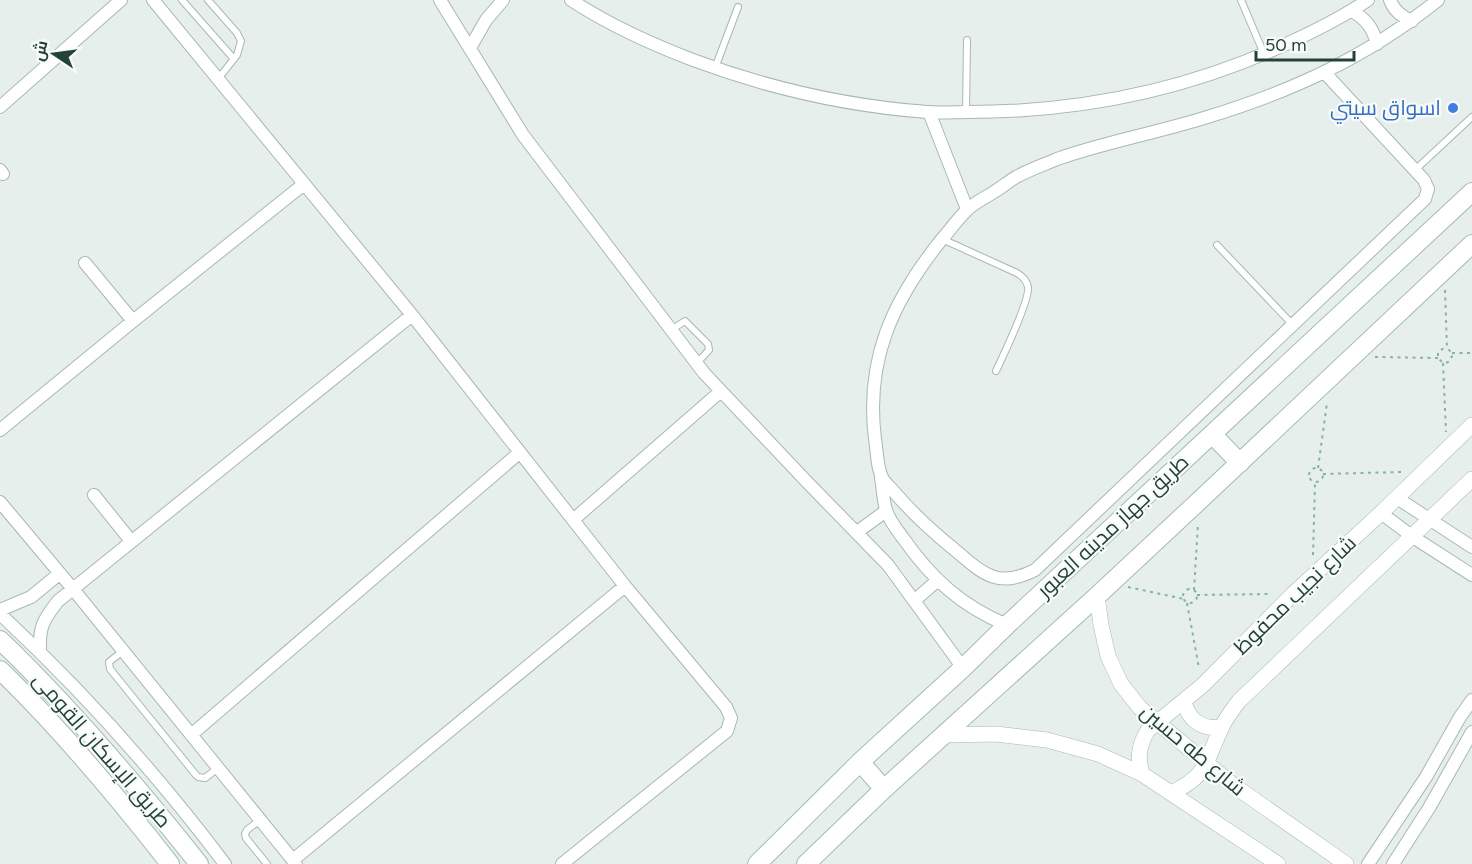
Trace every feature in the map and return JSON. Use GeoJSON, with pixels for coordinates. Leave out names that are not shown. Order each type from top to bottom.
{"type":"FeatureCollection","features":[{"type":"Feature","properties":{"kind":"main road","name":"طريق جهاز مدينه العبور"},"geometry":{"type":"LineString","coordinates":[[757,864],[860,762],[1472,192]]}},
{"type":"Feature","properties":{"kind":"main road","name":"طريق جهاز مدينه العبور"},"geometry":{"type":"LineString","coordinates":[[806,864],[884,789],[1240,463],[1472,244]]}},
{"type":"Feature","properties":{"kind":"main road"},"geometry":{"type":"LineString","coordinates":[[1212,434],[1240,463]]}},
{"type":"Feature","properties":{"kind":"main road","name":"طريق الإسكان القومى"},"geometry":{"type":"LineString","coordinates":[[0,640],[31,669],[121,767],[199,864]]}},
{"type":"Feature","properties":{"kind":"main road","name":"طريق الإسكان القومى"},"geometry":{"type":"LineString","coordinates":[[0,670],[77,750],[170,864]]}},
{"type":"Feature","properties":{"kind":"main road"},"geometry":{"type":"LineString","coordinates":[[860,762],[884,789]]}},
{"type":"Feature","properties":{"kind":"street"},"geometry":{"type":"LineString","coordinates":[[0,107],[122,0]]}},
{"type":"Feature","properties":{"kind":"street"},"geometry":{"type":"LineString","coordinates":[[153,0],[412,315],[625,586],[726,707],[731,718],[727,731],[562,864]]}},
{"type":"Feature","properties":{"kind":"street"},"geometry":{"type":"LineString","coordinates":[[441,0],[523,135],[697,364],[888,565],[963,668]]}},
{"type":"Feature","properties":{"kind":"street"},"geometry":{"type":"LineString","coordinates":[[470,48],[486,20],[503,0]]}},
{"type":"Feature","properties":{"kind":"street"},"geometry":{"type":"LineString","coordinates":[[571,0],[630,33],[667,50],[764,84],[864,105],[928,112],[1043,109],[1089,104],[1135,95],[1203,77],[1264,54],[1311,33],[1368,0]]}},
{"type":"Feature","properties":{"kind":"street"},"geometry":{"type":"LineString","coordinates":[[1390,0],[1396,12],[1412,21]]}},
{"type":"Feature","properties":{"kind":"street"},"geometry":{"type":"LineString","coordinates":[[1007,625],[963,602],[938,580],[910,548],[886,511],[874,426],[874,378],[890,322],[904,293],[922,265],[967,209],[1015,178],[1078,152],[1204,118],[1267,97],[1325,73],[1377,44],[1412,21],[1438,0]]}},
{"type":"Feature","properties":{"kind":"street"},"geometry":{"type":"LineString","coordinates":[[1352,11],[1369,24],[1375,33],[1377,44]]}},
{"type":"Feature","properties":{"kind":"street"},"geometry":{"type":"LineString","coordinates":[[881,477],[917,518],[977,569],[990,577],[1006,579],[1023,576],[1035,570],[1049,558],[1425,199],[1427,184],[1325,73]]}},
{"type":"Feature","properties":{"kind":"street"},"geometry":{"type":"LineString","coordinates":[[928,112],[967,209]]}},
{"type":"Feature","properties":{"kind":"street"},"geometry":{"type":"LineString","coordinates":[[0,430],[304,184]]}},
{"type":"Feature","properties":{"kind":"street"},"geometry":{"type":"LineString","coordinates":[[85,263],[133,321]]}},
{"type":"Feature","properties":{"kind":"street"},"geometry":{"type":"LineString","coordinates":[[40,651],[39,634],[46,616],[58,601],[412,315]]}},
{"type":"Feature","properties":{"kind":"street"},"geometry":{"type":"LineString","coordinates":[[573,520],[721,391]]}},
{"type":"Feature","properties":{"kind":"street","name":"شارع نجيب محفوظ"},"geometry":{"type":"LineString","coordinates":[[1142,774],[1138,763],[1139,751],[1148,730],[1203,685],[1293,594],[1472,425]]}},
{"type":"Feature","properties":{"kind":"street"},"geometry":{"type":"LineString","coordinates":[[191,735],[519,453]]}},
{"type":"Feature","properties":{"kind":"street","name":"شارع نجيب محفوظ"},"geometry":{"type":"LineString","coordinates":[[1171,793],[1186,786],[1207,764],[1222,727],[1239,701],[1472,479]]}},
{"type":"Feature","properties":{"kind":"street"},"geometry":{"type":"LineString","coordinates":[[94,495],[131,542]]}},
{"type":"Feature","properties":{"kind":"street"},"geometry":{"type":"LineString","coordinates":[[1397,498],[1472,546]]}},
{"type":"Feature","properties":{"kind":"street"},"geometry":{"type":"LineString","coordinates":[[0,502],[294,862],[625,586]]}},
{"type":"Feature","properties":{"kind":"street"},"geometry":{"type":"LineString","coordinates":[[857,532],[886,511]]}},
{"type":"Feature","properties":{"kind":"street"},"geometry":{"type":"LineString","coordinates":[[1381,513],[1413,537],[1472,575]]}},
{"type":"Feature","properties":{"kind":"street"},"geometry":{"type":"LineString","coordinates":[[59,574],[31,597],[0,612],[133,750],[225,864]]}},
{"type":"Feature","properties":{"kind":"street"},"geometry":{"type":"LineString","coordinates":[[915,600],[938,580]]}},
{"type":"Feature","properties":{"kind":"street","name":"شارع طه حسين"},"geometry":{"type":"LineString","coordinates":[[1103,589],[1101,625],[1108,656],[1121,684],[1140,708],[1233,785],[1346,864]]}},
{"type":"Feature","properties":{"kind":"street"},"geometry":{"type":"LineString","coordinates":[[1368,864],[1420,787],[1472,700]]}},
{"type":"Feature","properties":{"kind":"street"},"geometry":{"type":"LineString","coordinates":[[1184,701],[1188,713],[1197,723],[1209,727],[1222,727]]}},
{"type":"Feature","properties":{"kind":"street"},"geometry":{"type":"LineString","coordinates":[[1393,864],[1433,801],[1472,732]]}},
{"type":"Feature","properties":{"kind":"street","name":"شارع طه حسين"},"geometry":{"type":"LineString","coordinates":[[944,735],[996,734],[1047,740],[1098,754],[1142,774],[1278,864]]}},
{"type":"Feature","properties":{"kind":"lane"},"geometry":{"type":"LineString","coordinates":[[182,0],[234,59]]}},
{"type":"Feature","properties":{"kind":"lane"},"geometry":{"type":"LineString","coordinates":[[208,0],[237,33],[241,41],[237,55],[218,79]]}},
{"type":"Feature","properties":{"kind":"lane"},"geometry":{"type":"LineString","coordinates":[[1241,0],[1264,54]]}},
{"type":"Feature","properties":{"kind":"lane"},"geometry":{"type":"LineString","coordinates":[[715,68],[738,7]]}},
{"type":"Feature","properties":{"kind":"lane"},"geometry":{"type":"LineString","coordinates":[[966,112],[968,40]]}},
{"type":"Feature","properties":{"kind":"lane"},"geometry":{"type":"LineString","coordinates":[[1415,170],[1472,117]]}},
{"type":"Feature","properties":{"kind":"lane"},"geometry":{"type":"LineString","coordinates":[[942,239],[1023,276],[1029,288],[1026,302],[996,371]]}},
{"type":"Feature","properties":{"kind":"lane"},"geometry":{"type":"LineString","coordinates":[[1218,245],[1293,325]]}},
{"type":"Feature","properties":{"kind":"lane"},"geometry":{"type":"LineString","coordinates":[[671,330],[685,321],[708,344],[708,352],[697,364]]}},
{"type":"Feature","properties":{"kind":"lane"},"geometry":{"type":"LineString","coordinates":[[123,651],[109,662],[110,669],[181,757],[198,777],[208,777],[218,768]]}},
{"type":"Feature","properties":{"kind":"lane"},"geometry":{"type":"LineString","coordinates":[[260,820],[246,832],[245,836],[267,864]]}},
{"type":"Feature","properties":{"kind":"path"},"geometry":{"type":"LineString","coordinates":[[1445,270],[1447,348],[1452,353],[1472,353]]}},
{"type":"Feature","properties":{"kind":"path"},"geometry":{"type":"LineString","coordinates":[[1438,358],[1437,355],[1441,349],[1447,348]]}},
{"type":"Feature","properties":{"kind":"path"},"geometry":{"type":"LineString","coordinates":[[1443,363],[1449,362],[1452,353]]}},
{"type":"Feature","properties":{"kind":"path"},"geometry":{"type":"LineString","coordinates":[[1352,357],[1438,358],[1443,363],[1447,449]]}},
{"type":"Feature","properties":{"kind":"path"},"geometry":{"type":"LineString","coordinates":[[1315,483],[1322,480],[1323,474],[1318,468],[1330,377]]}},
{"type":"Feature","properties":{"kind":"path"},"geometry":{"type":"LineString","coordinates":[[1315,483],[1310,479],[1309,474],[1312,469],[1318,468]]}},
{"type":"Feature","properties":{"kind":"path"},"geometry":{"type":"LineString","coordinates":[[1323,474],[1424,472]]}},
{"type":"Feature","properties":{"kind":"path"},"geometry":{"type":"LineString","coordinates":[[1313,576],[1315,483]]}},
{"type":"Feature","properties":{"kind":"path"},"geometry":{"type":"LineString","coordinates":[[1187,603],[1195,602],[1197,595],[1194,590],[1200,500]]}},
{"type":"Feature","properties":{"kind":"path"},"geometry":{"type":"LineString","coordinates":[[1103,589],[1184,599]]}},
{"type":"Feature","properties":{"kind":"path"},"geometry":{"type":"LineString","coordinates":[[1194,590],[1186,591],[1183,596],[1187,603],[1203,685]]}},
{"type":"Feature","properties":{"kind":"path"},"geometry":{"type":"LineString","coordinates":[[1197,595],[1293,594]]}},
{"type":"Feature","properties":{"kind":"place","name":"اسواق سيتي"},"geometry":{"type":"Point","coordinates":[1453,108]}}]}
